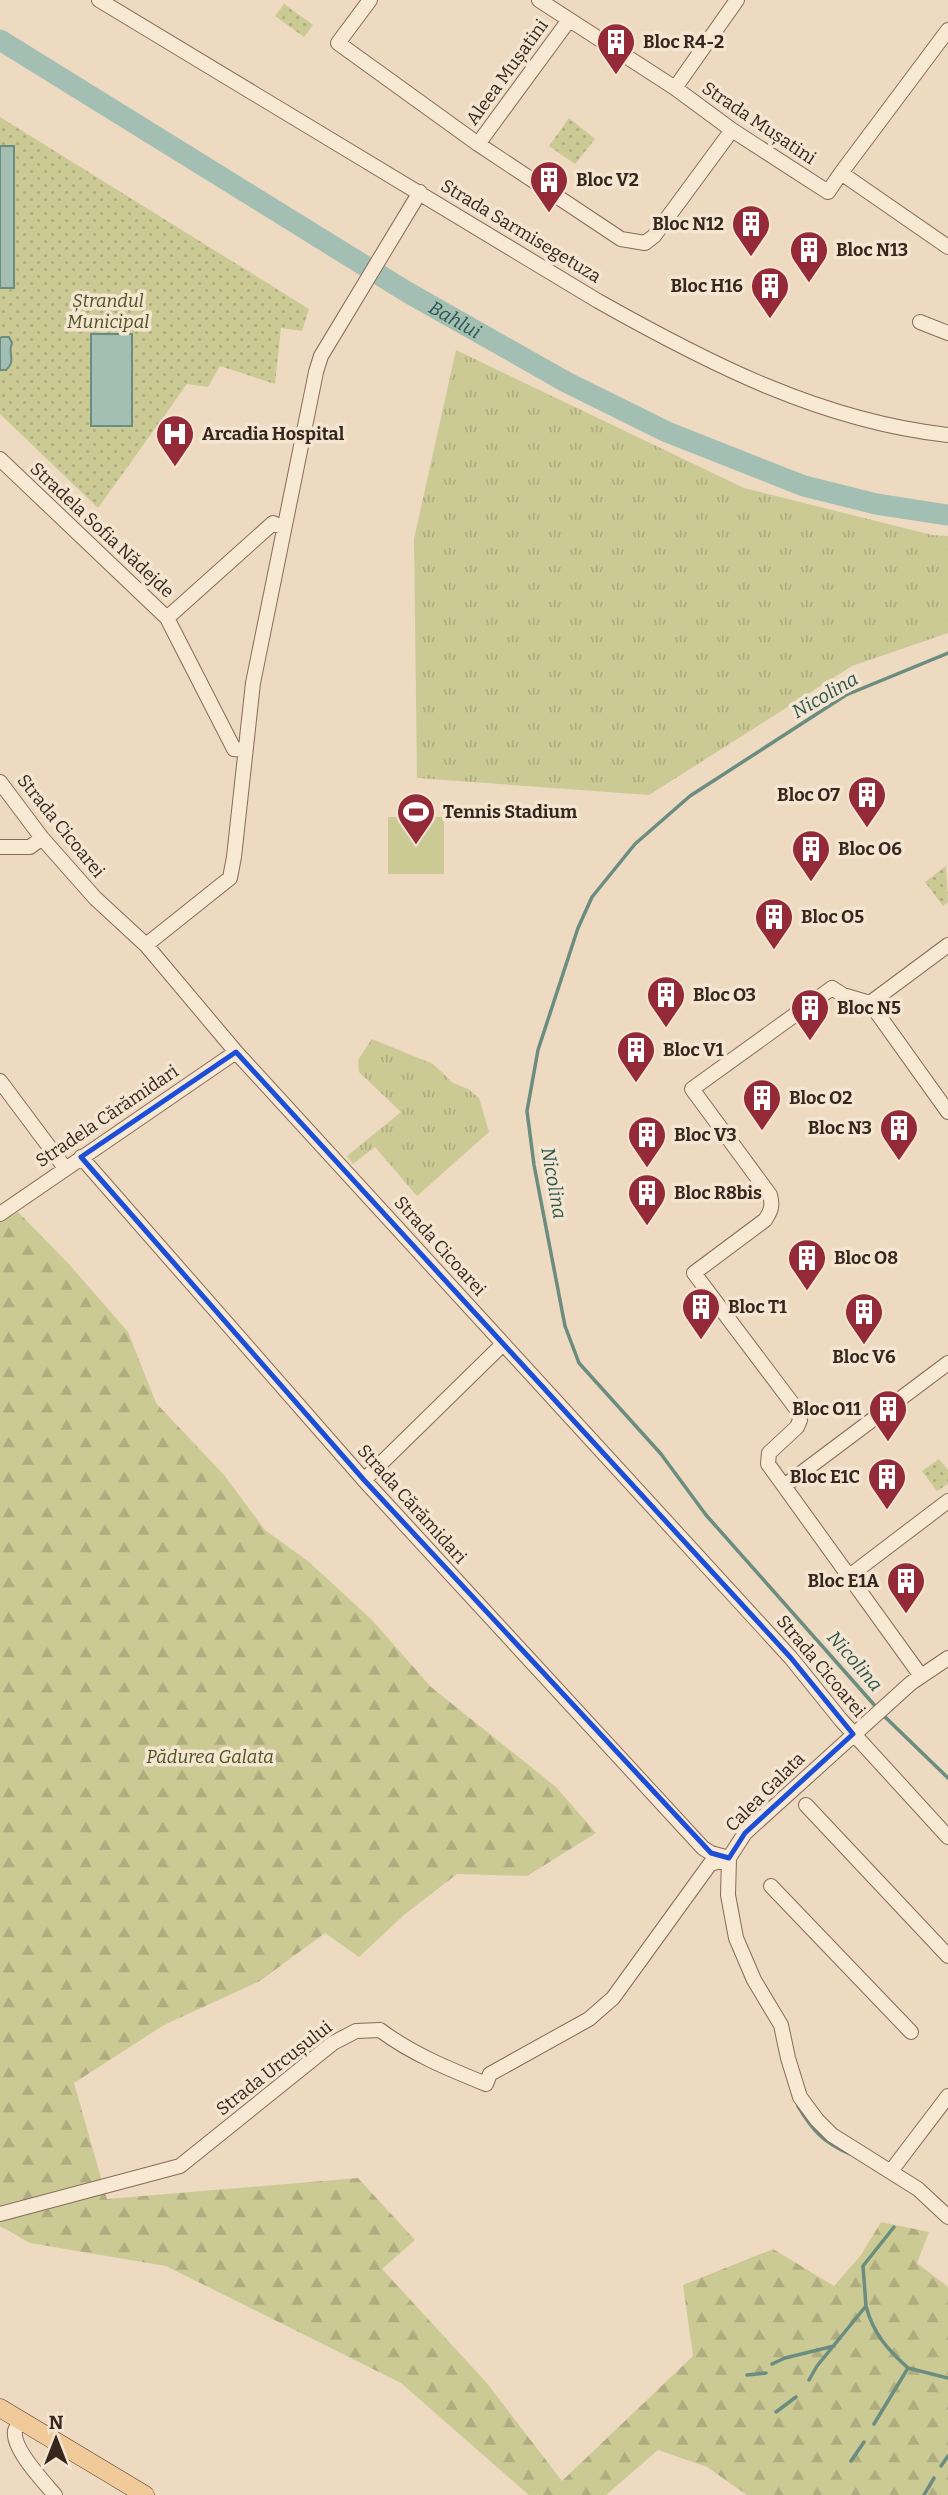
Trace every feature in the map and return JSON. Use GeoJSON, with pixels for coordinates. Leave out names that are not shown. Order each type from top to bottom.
{"type":"FeatureCollection","features":[{"type":"Feature","properties":{"kind":"main road"},"geometry":{"type":"LineString","coordinates":[[1,2411],[145,2495]]}},
{"type":"Feature","properties":{"kind":"street","name":"Strada Sarmisegetuza"},"geometry":{"type":"LineString","coordinates":[[99,0],[670,342],[795,398],[864,420],[948,435]]}},
{"type":"Feature","properties":{"kind":"street"},"geometry":{"type":"LineString","coordinates":[[370,0],[338,43],[478,144]]}},
{"type":"Feature","properties":{"kind":"street","name":"Strada Mușatini"},"geometry":{"type":"LineString","coordinates":[[539,0],[828,192],[841,173]]}},
{"type":"Feature","properties":{"kind":"street"},"geometry":{"type":"LineString","coordinates":[[675,88],[737,0]]}},
{"type":"Feature","properties":{"kind":"street","name":"Aleea Mușatini"},"geometry":{"type":"LineString","coordinates":[[569,20],[478,144],[621,239],[645,243],[654,236],[732,130]]}},
{"type":"Feature","properties":{"kind":"street"},"geometry":{"type":"LineString","coordinates":[[948,30],[841,173],[948,247]]}},
{"type":"Feature","properties":{"kind":"street"},"geometry":{"type":"LineString","coordinates":[[146,945],[230,878],[253,683],[316,372],[321,356],[420,192]]}},
{"type":"Feature","properties":{"kind":"street"},"geometry":{"type":"LineString","coordinates":[[920,322],[948,333]]}},
{"type":"Feature","properties":{"kind":"street","name":"Stradela Sofia Nădejde"},"geometry":{"type":"LineString","coordinates":[[0,459],[167,618],[234,749],[244,750]]}},
{"type":"Feature","properties":{"kind":"street"},"geometry":{"type":"LineString","coordinates":[[167,618],[273,523],[284,528]]}},
{"type":"Feature","properties":{"kind":"street","name":"Strada Cicoarei"},"geometry":{"type":"LineString","coordinates":[[0,782],[42,838],[95,898],[146,945],[236,1052],[859,1729],[948,1837]]}},
{"type":"Feature","properties":{"kind":"street"},"geometry":{"type":"LineString","coordinates":[[0,847],[30,847],[42,838]]}},
{"type":"Feature","properties":{"kind":"street"},"geometry":{"type":"LineString","coordinates":[[870,1003],[948,945]]}},
{"type":"Feature","properties":{"kind":"street"},"geometry":{"type":"LineString","coordinates":[[916,1679],[768,1464],[769,1453],[797,1427],[800,1420],[798,1411],[694,1273],[765,1220],[771,1211],[772,1203],[770,1195],[692,1089],[832,988],[843,995],[870,1003],[948,1112]]}},
{"type":"Feature","properties":{"kind":"street","name":"Stradela Cărămidari"},"geometry":{"type":"LineString","coordinates":[[0,1214],[236,1052]]}},
{"type":"Feature","properties":{"kind":"street"},"geometry":{"type":"LineString","coordinates":[[0,1081],[65,1168]]}},
{"type":"Feature","properties":{"kind":"street","name":"Strada Cărămidari"},"geometry":{"type":"LineString","coordinates":[[81,1157],[364,1480],[703,1848],[729,1858]]}},
{"type":"Feature","properties":{"kind":"street"},"geometry":{"type":"LineString","coordinates":[[364,1480],[503,1344]]}},
{"type":"Feature","properties":{"kind":"street"},"geometry":{"type":"LineString","coordinates":[[784,1486],[948,1363]]}},
{"type":"Feature","properties":{"kind":"street"},"geometry":{"type":"LineString","coordinates":[[848,1577],[948,1501]]}},
{"type":"Feature","properties":{"kind":"street","name":"Calea Galata"},"geometry":{"type":"LineString","coordinates":[[948,1658],[916,1679],[746,1833],[729,1858],[728,1895],[736,1938],[754,1980],[781,2025],[800,2097],[832,2135],[918,2189],[948,2217]]}},
{"type":"Feature","properties":{"kind":"street"},"geometry":{"type":"LineString","coordinates":[[806,1805],[948,1956]]}},
{"type":"Feature","properties":{"kind":"street","name":"Strada Urcușului"},"geometry":{"type":"LineString","coordinates":[[0,2214],[180,2166],[333,2043],[356,2031],[380,2030],[439,2065],[486,2084],[490,2074],[589,2019],[613,1998],[710,1864],[729,1858]]}},
{"type":"Feature","properties":{"kind":"street"},"geometry":{"type":"LineString","coordinates":[[771,1886],[911,2032]]}},
{"type":"Feature","properties":{"kind":"street"},"geometry":{"type":"LineString","coordinates":[[891,2171],[947,2100]]}},
{"type":"Feature","properties":{"kind":"street"},"geometry":{"type":"LineString","coordinates":[[21,2421],[15,2431],[17,2443],[30,2465],[55,2495]]}},
{"type":"Feature","properties":{"kind":"highlighted area"},"geometry":{"type":"Polygon","coordinates":[[[236,1052],[791,1658],[853,1734],[745,1833],[729,1858],[711,1853],[364,1480],[81,1157],[236,1052]]]}},
{"type":"Feature","properties":{"kind":"green space"},"geometry":{"type":"Polygon","coordinates":[[[284,4],[313,25],[304,37],[275,16],[284,4]]]}},
{"type":"Feature","properties":{"kind":"green space","name":"Ștrandul Municipal"},"geometry":{"type":"Polygon","coordinates":[[[0,117],[309,309],[302,331],[281,328],[275,384],[220,366],[208,387],[187,384],[98,508],[0,414],[0,117]]]}},
{"type":"Feature","properties":{"kind":"green space"},"geometry":{"type":"Polygon","coordinates":[[[569,118],[595,139],[575,164],[549,146],[569,118]]]}},
{"type":"Feature","properties":{"kind":"green space"},"geometry":{"type":"Polygon","coordinates":[[[456,350],[744,488],[932,535],[948,536],[948,633],[852,666],[649,795],[417,778],[414,539],[456,350]]]}},
{"type":"Feature","properties":{"kind":"green space","name":"Tennis Stadium"},"geometry":{"type":"Polygon","coordinates":[[[388,817],[444,817],[444,874],[388,874],[388,817]]]}},
{"type":"Feature","properties":{"kind":"green space"},"geometry":{"type":"Polygon","coordinates":[[[946,866],[948,902],[943,906],[925,882],[946,866]]]}},
{"type":"Feature","properties":{"kind":"green space"},"geometry":{"type":"Polygon","coordinates":[[[372,1039],[433,1064],[453,1083],[468,1089],[479,1098],[489,1132],[417,1196],[375,1147],[353,1164],[347,1156],[401,1112],[359,1072],[358,1060],[372,1039]]]}},
{"type":"Feature","properties":{"kind":"green space","name":"Pădurea Galata"},"geometry":{"type":"Polygon","coordinates":[[[18,1212],[68,1263],[128,1332],[156,1403],[224,1475],[265,1530],[309,1562],[372,1620],[431,1687],[556,1787],[596,1833],[527,1876],[457,1874],[405,1914],[359,1957],[325,1933],[260,1981],[164,2025],[74,2083],[107,2199],[358,2178],[415,2240],[382,2269],[486,2382],[562,2481],[693,2356],[683,2285],[773,2249],[834,2286],[861,2255],[881,2222],[929,2232],[917,2263],[948,2287],[948,2495],[747,2495],[707,2467],[658,2450],[606,2495],[529,2495],[401,2383],[166,2266],[30,2243],[0,2226],[0,1221],[18,1212]]]}},
{"type":"Feature","properties":{"kind":"green space"},"geometry":{"type":"Polygon","coordinates":[[[939,1459],[948,1470],[948,1484],[937,1491],[922,1471],[939,1459]]]}},
{"type":"Feature","properties":{"kind":"shaded area"},"geometry":{"type":"Polygon","coordinates":[[[0,146],[14,146],[14,288],[0,288],[0,146]]]}},
{"type":"Feature","properties":{"kind":"shaded area"},"geometry":{"type":"Polygon","coordinates":[[[91,334],[132,334],[132,426],[91,426],[91,334]]]}},
{"type":"Feature","properties":{"kind":"shaded area"},"geometry":{"type":"Polygon","coordinates":[[[2,337],[9,337],[12,343],[11,363],[6,370],[0,370],[2,337]]]}},
{"type":"Feature","properties":{"kind":"waterway","name":"Bahlui"},"geometry":{"type":"LineString","coordinates":[[0,40],[407,292],[566,382],[667,432],[804,486],[876,504],[948,515]]}},
{"type":"Feature","properties":{"kind":"waterway","name":"Nicolina"},"geometry":{"type":"LineString","coordinates":[[877,1708],[706,1515],[661,1454],[579,1363],[565,1326],[534,1165],[527,1111],[538,1050],[578,928],[592,897],[635,844],[690,796],[846,695],[948,653]]}},
{"type":"Feature","properties":{"kind":"waterway","name":"Nicolina"},"geometry":{"type":"LineString","coordinates":[[882,1714],[948,1778]]}},
{"type":"Feature","properties":{"kind":"waterway"},"geometry":{"type":"LineString","coordinates":[[798,2106],[820,2135],[850,2154]]}},
{"type":"Feature","properties":{"kind":"waterway"},"geometry":{"type":"LineString","coordinates":[[809,2380],[817,2366],[866,2306],[863,2266],[894,2227]]}},
{"type":"Feature","properties":{"kind":"waterway"},"geometry":{"type":"LineString","coordinates":[[866,2306],[882,2340],[908,2368]]}},
{"type":"Feature","properties":{"kind":"waterway"},"geometry":{"type":"LineString","coordinates":[[772,2364],[785,2358],[834,2346]]}},
{"type":"Feature","properties":{"kind":"waterway"},"geometry":{"type":"LineString","coordinates":[[874,2424],[908,2368],[948,2378]]}},
{"type":"Feature","properties":{"kind":"waterway"},"geometry":{"type":"LineString","coordinates":[[747,2375],[766,2373]]}},
{"type":"Feature","properties":{"kind":"waterway"},"geometry":{"type":"LineString","coordinates":[[776,2412],[796,2397]]}},
{"type":"Feature","properties":{"kind":"waterway"},"geometry":{"type":"LineString","coordinates":[[851,2461],[864,2442]]}},
{"type":"Feature","properties":{"kind":"waterway"},"geometry":{"type":"LineString","coordinates":[[941,2466],[948,2456]]}},
{"type":"Feature","properties":{"kind":"waterway"},"geometry":{"type":"LineString","coordinates":[[924,2495],[934,2478]]}},
{"type":"Feature","properties":{"kind":"place","name":"Bloc R4-2"},"geometry":{"type":"Point","coordinates":[616,76]}},
{"type":"Feature","properties":{"kind":"place","name":"Bloc V2"},"geometry":{"type":"Point","coordinates":[549,214]}},
{"type":"Feature","properties":{"kind":"place","name":"Bloc N12"},"geometry":{"type":"Point","coordinates":[751,258]}},
{"type":"Feature","properties":{"kind":"place","name":"Bloc N13"},"geometry":{"type":"Point","coordinates":[809,284]}},
{"type":"Feature","properties":{"kind":"place","name":"Bloc H16"},"geometry":{"type":"Point","coordinates":[770,320]}},
{"type":"Feature","properties":{"kind":"place","name":"Arcadia Hospital"},"geometry":{"type":"Point","coordinates":[175,468]}},
{"type":"Feature","properties":{"kind":"place","name":"Bloc O7"},"geometry":{"type":"Point","coordinates":[867,829]}},
{"type":"Feature","properties":{"kind":"place","name":"Tennis Stadium"},"geometry":{"type":"Point","coordinates":[416,846]}},
{"type":"Feature","properties":{"kind":"place","name":"Bloc O6"},"geometry":{"type":"Point","coordinates":[811,883]}},
{"type":"Feature","properties":{"kind":"place","name":"Bloc O5"},"geometry":{"type":"Point","coordinates":[774,951]}},
{"type":"Feature","properties":{"kind":"place","name":"Bloc O3"},"geometry":{"type":"Point","coordinates":[666,1029]}},
{"type":"Feature","properties":{"kind":"place","name":"Bloc N5"},"geometry":{"type":"Point","coordinates":[810,1042]}},
{"type":"Feature","properties":{"kind":"place","name":"Bloc V1"},"geometry":{"type":"Point","coordinates":[636,1084]}},
{"type":"Feature","properties":{"kind":"place","name":"Bloc O2"},"geometry":{"type":"Point","coordinates":[762,1132]}},
{"type":"Feature","properties":{"kind":"place","name":"Bloc N3"},"geometry":{"type":"Point","coordinates":[899,1162]}},
{"type":"Feature","properties":{"kind":"place","name":"Bloc V3"},"geometry":{"type":"Point","coordinates":[647,1169]}},
{"type":"Feature","properties":{"kind":"place","name":"Bloc R8bis"},"geometry":{"type":"Point","coordinates":[647,1227]}},
{"type":"Feature","properties":{"kind":"place","name":"Bloc O8"},"geometry":{"type":"Point","coordinates":[807,1292]}},
{"type":"Feature","properties":{"kind":"place","name":"Bloc T1"},"geometry":{"type":"Point","coordinates":[701,1341]}},
{"type":"Feature","properties":{"kind":"place","name":"Bloc V6"},"geometry":{"type":"Point","coordinates":[864,1346]}},
{"type":"Feature","properties":{"kind":"place","name":"Bloc O11"},"geometry":{"type":"Point","coordinates":[888,1443]}},
{"type":"Feature","properties":{"kind":"place","name":"Bloc E1C"},"geometry":{"type":"Point","coordinates":[887,1511]}},
{"type":"Feature","properties":{"kind":"place","name":"Bloc E1A"},"geometry":{"type":"Point","coordinates":[906,1615]}}]}
